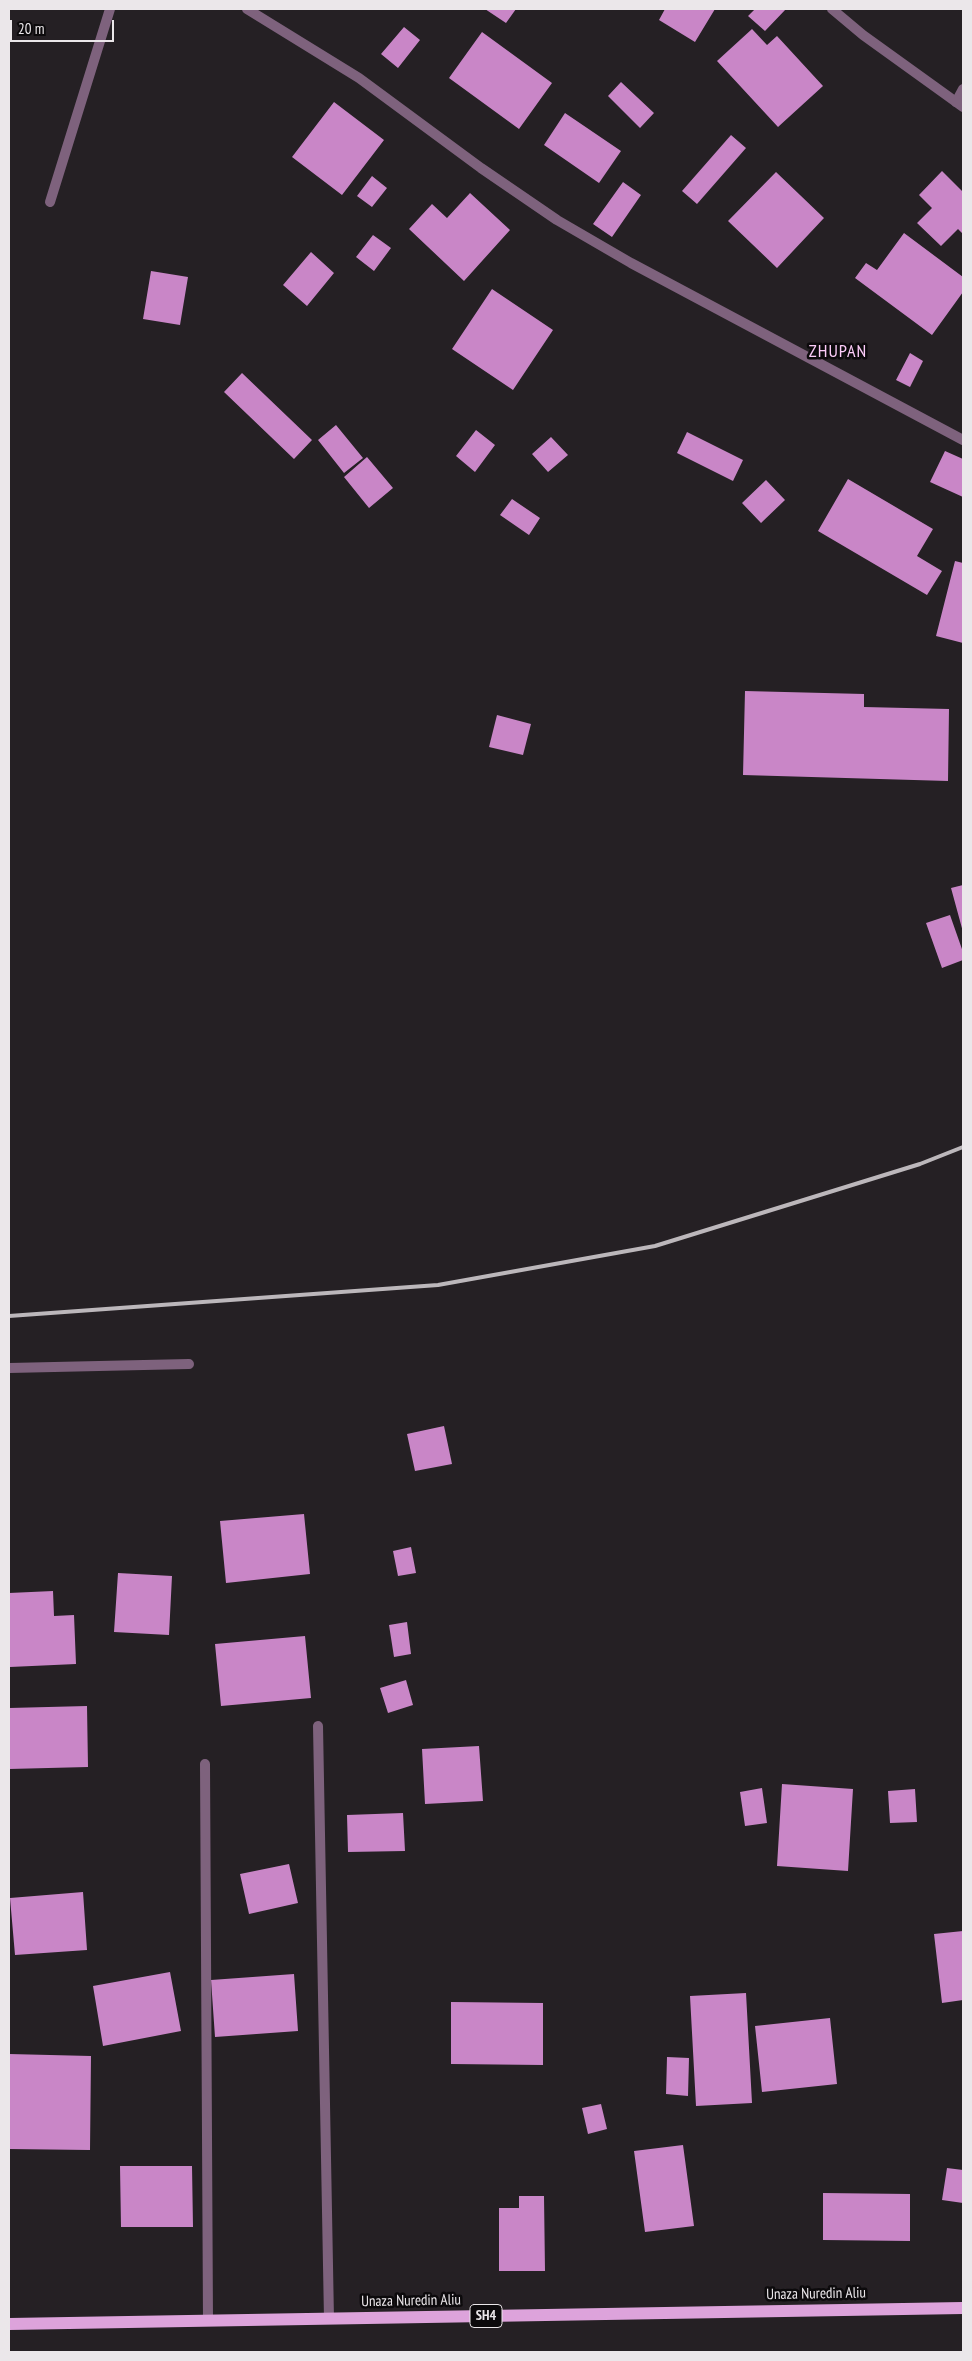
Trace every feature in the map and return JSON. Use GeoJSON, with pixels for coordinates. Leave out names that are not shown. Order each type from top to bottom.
{"type":"FeatureCollection","features":[{"type":"Feature","properties":{"kind":"main road","name":"Unaza Nuredin Aliu"},"geometry":{"type":"LineString","coordinates":[[9,2324],[963,2308]]}},
{"type":"Feature","properties":{"kind":"street"},"geometry":{"type":"LineString","coordinates":[[50,202],[110,9]]}},
{"type":"Feature","properties":{"kind":"street"},"geometry":{"type":"LineString","coordinates":[[247,9],[359,78],[481,168],[556,220],[963,440]]}},
{"type":"Feature","properties":{"kind":"street"},"geometry":{"type":"LineString","coordinates":[[832,9],[863,35],[960,105],[963,89]]}},
{"type":"Feature","properties":{"kind":"street"},"geometry":{"type":"LineString","coordinates":[[9,1368],[189,1364]]}},
{"type":"Feature","properties":{"kind":"street"},"geometry":{"type":"LineString","coordinates":[[318,1726],[329,2319]]}},
{"type":"Feature","properties":{"kind":"street"},"geometry":{"type":"LineString","coordinates":[[205,1764],[208,2321]]}},
{"type":"Feature","properties":{"kind":"building"},"geometry":{"type":"Polygon","coordinates":[[[485,9],[516,9],[506,23],[485,9]]]}},
{"type":"Feature","properties":{"kind":"building"},"geometry":{"type":"Polygon","coordinates":[[[665,9],[715,9],[695,42],[659,20],[665,9]]]}},
{"type":"Feature","properties":{"kind":"building"},"geometry":{"type":"Polygon","coordinates":[[[755,9],[786,9],[765,31],[748,16],[755,9]]]}},
{"type":"Feature","properties":{"kind":"building"},"geometry":{"type":"Polygon","coordinates":[[[404,27],[420,40],[398,68],[381,54],[404,27]]]}},
{"type":"Feature","properties":{"kind":"building"},"geometry":{"type":"Polygon","coordinates":[[[752,29],[767,45],[777,36],[823,86],[778,127],[717,61],[752,29]]]}},
{"type":"Feature","properties":{"kind":"building"},"geometry":{"type":"Polygon","coordinates":[[[482,32],[552,83],[519,129],[449,78],[482,32]]]}},
{"type":"Feature","properties":{"kind":"building"},"geometry":{"type":"Polygon","coordinates":[[[621,82],[654,113],[640,128],[608,96],[621,82]]]}},
{"type":"Feature","properties":{"kind":"building"},"geometry":{"type":"Polygon","coordinates":[[[334,102],[384,140],[342,195],[292,157],[334,102]]]}},
{"type":"Feature","properties":{"kind":"building"},"geometry":{"type":"Polygon","coordinates":[[[565,113],[621,151],[599,183],[544,145],[565,113]]]}},
{"type":"Feature","properties":{"kind":"building"},"geometry":{"type":"Polygon","coordinates":[[[731,135],[746,148],[697,204],[682,191],[731,135]]]}},
{"type":"Feature","properties":{"kind":"building"},"geometry":{"type":"Polygon","coordinates":[[[942,171],[963,192],[963,234],[958,229],[941,246],[917,223],[932,208],[919,195],[942,171]]]}},
{"type":"Feature","properties":{"kind":"building"},"geometry":{"type":"Polygon","coordinates":[[[776,172],[824,218],[777,268],[728,221],[776,172]]]}},
{"type":"Feature","properties":{"kind":"building"},"geometry":{"type":"Polygon","coordinates":[[[372,176],[387,188],[372,207],[357,196],[372,176]]]}},
{"type":"Feature","properties":{"kind":"building"},"geometry":{"type":"Polygon","coordinates":[[[623,182],[641,195],[612,237],[593,224],[623,182]]]}},
{"type":"Feature","properties":{"kind":"building"},"geometry":{"type":"Polygon","coordinates":[[[470,193],[510,230],[464,281],[409,229],[432,204],[447,218],[470,193]]]}},
{"type":"Feature","properties":{"kind":"building"},"geometry":{"type":"Polygon","coordinates":[[[904,233],[963,277],[963,292],[932,335],[855,278],[866,263],[877,270],[904,233]]]}},
{"type":"Feature","properties":{"kind":"building"},"geometry":{"type":"Polygon","coordinates":[[[373,235],[391,248],[374,271],[356,257],[373,235]]]}},
{"type":"Feature","properties":{"kind":"building"},"geometry":{"type":"Polygon","coordinates":[[[311,252],[334,273],[307,306],[283,285],[311,252]]]}},
{"type":"Feature","properties":{"kind":"building"},"geometry":{"type":"Polygon","coordinates":[[[151,271],[188,277],[180,325],[143,319],[151,271]]]}},
{"type":"Feature","properties":{"kind":"building"},"geometry":{"type":"Polygon","coordinates":[[[492,289],[553,330],[513,390],[452,349],[492,289]]]}},
{"type":"Feature","properties":{"kind":"building"},"geometry":{"type":"Polygon","coordinates":[[[910,353],[923,361],[910,387],[896,380],[910,353]]]}},
{"type":"Feature","properties":{"kind":"building"},"geometry":{"type":"Polygon","coordinates":[[[242,373],[312,440],[294,459],[224,392],[242,373]]]}},
{"type":"Feature","properties":{"kind":"building"},"geometry":{"type":"Polygon","coordinates":[[[336,425],[363,458],[344,473],[318,440],[336,425]]]}},
{"type":"Feature","properties":{"kind":"building"},"geometry":{"type":"Polygon","coordinates":[[[476,430],[495,445],[475,472],[456,456],[476,430]]]}},
{"type":"Feature","properties":{"kind":"building"},"geometry":{"type":"Polygon","coordinates":[[[687,432],[743,460],[733,481],[677,453],[687,432]]]}},
{"type":"Feature","properties":{"kind":"building"},"geometry":{"type":"Polygon","coordinates":[[[551,437],[568,455],[548,472],[532,454],[551,437]]]}},
{"type":"Feature","properties":{"kind":"building"},"geometry":{"type":"Polygon","coordinates":[[[945,451],[963,459],[963,497],[930,482],[945,451]]]}},
{"type":"Feature","properties":{"kind":"building"},"geometry":{"type":"Polygon","coordinates":[[[367,457],[393,488],[369,508],[344,477],[367,457]]]}},
{"type":"Feature","properties":{"kind":"building"},"geometry":{"type":"Polygon","coordinates":[[[848,479],[933,529],[917,556],[942,571],[927,595],[818,531],[848,479]]]}},
{"type":"Feature","properties":{"kind":"building"},"geometry":{"type":"Polygon","coordinates":[[[766,480],[785,500],[761,523],[742,503],[766,480]]]}},
{"type":"Feature","properties":{"kind":"building"},"geometry":{"type":"Polygon","coordinates":[[[512,499],[540,518],[529,535],[500,515],[512,499]]]}},
{"type":"Feature","properties":{"kind":"building"},"geometry":{"type":"Polygon","coordinates":[[[955,561],[963,563],[963,643],[936,636],[955,561]]]}},
{"type":"Feature","properties":{"kind":"building"},"geometry":{"type":"Polygon","coordinates":[[[745,691],[864,694],[864,707],[949,709],[948,781],[743,775],[745,691]]]}},
{"type":"Feature","properties":{"kind":"building"},"geometry":{"type":"Polygon","coordinates":[[[497,715],[531,724],[523,755],[489,747],[497,715]]]}},
{"type":"Feature","properties":{"kind":"building"},"geometry":{"type":"Polygon","coordinates":[[[963,885],[963,932],[951,888],[963,885]]]}},
{"type":"Feature","properties":{"kind":"building"},"geometry":{"type":"Polygon","coordinates":[[[950,915],[963,952],[963,960],[942,968],[926,923],[950,915]]]}},
{"type":"Feature","properties":{"kind":"building"},"geometry":{"type":"Polygon","coordinates":[[[444,1426],[452,1464],[415,1471],[407,1434],[444,1426]]]}},
{"type":"Feature","properties":{"kind":"building"},"geometry":{"type":"Polygon","coordinates":[[[304,1514],[310,1574],[226,1583],[220,1521],[304,1514]]]}},
{"type":"Feature","properties":{"kind":"building"},"geometry":{"type":"Polygon","coordinates":[[[411,1547],[416,1573],[398,1576],[393,1551],[411,1547]]]}},
{"type":"Feature","properties":{"kind":"building"},"geometry":{"type":"Polygon","coordinates":[[[118,1573],[172,1576],[169,1635],[114,1632],[118,1573]]]}},
{"type":"Feature","properties":{"kind":"building"},"geometry":{"type":"Polygon","coordinates":[[[53,1591],[54,1616],[74,1615],[76,1664],[10,1667],[9,1593],[53,1591]]]}},
{"type":"Feature","properties":{"kind":"building"},"geometry":{"type":"Polygon","coordinates":[[[407,1622],[411,1654],[394,1657],[389,1625],[407,1622]]]}},
{"type":"Feature","properties":{"kind":"building"},"geometry":{"type":"Polygon","coordinates":[[[305,1636],[311,1698],[221,1706],[215,1644],[305,1636]]]}},
{"type":"Feature","properties":{"kind":"building"},"geometry":{"type":"Polygon","coordinates":[[[406,1680],[413,1705],[388,1713],[380,1688],[406,1680]]]}},
{"type":"Feature","properties":{"kind":"building"},"geometry":{"type":"Polygon","coordinates":[[[87,1706],[88,1767],[9,1769],[9,1708],[87,1706]]]}},
{"type":"Feature","properties":{"kind":"building"},"geometry":{"type":"Polygon","coordinates":[[[479,1746],[483,1801],[425,1804],[422,1749],[479,1746]]]}},
{"type":"Feature","properties":{"kind":"building"},"geometry":{"type":"Polygon","coordinates":[[[782,1784],[853,1789],[848,1871],[777,1866],[782,1784]]]}},
{"type":"Feature","properties":{"kind":"building"},"geometry":{"type":"Polygon","coordinates":[[[762,1788],[767,1823],[745,1826],[740,1792],[762,1788]]]}},
{"type":"Feature","properties":{"kind":"building"},"geometry":{"type":"Polygon","coordinates":[[[915,1789],[917,1822],[890,1823],[888,1791],[915,1789]]]}},
{"type":"Feature","properties":{"kind":"building"},"geometry":{"type":"Polygon","coordinates":[[[403,1813],[405,1851],[348,1852],[347,1815],[403,1813]]]}},
{"type":"Feature","properties":{"kind":"building"},"geometry":{"type":"Polygon","coordinates":[[[289,1864],[298,1903],[249,1914],[240,1874],[289,1864]]]}},
{"type":"Feature","properties":{"kind":"building"},"geometry":{"type":"Polygon","coordinates":[[[83,1892],[87,1950],[15,1955],[10,1898],[83,1892]]]}},
{"type":"Feature","properties":{"kind":"building"},"geometry":{"type":"Polygon","coordinates":[[[963,1931],[963,2000],[942,2003],[934,1934],[963,1931]]]}},
{"type":"Feature","properties":{"kind":"building"},"geometry":{"type":"Polygon","coordinates":[[[170,1972],[181,2031],[103,2046],[93,1986],[170,1972]]]}},
{"type":"Feature","properties":{"kind":"building"},"geometry":{"type":"Polygon","coordinates":[[[294,1974],[298,2031],[215,2037],[211,1980],[294,1974]]]}},
{"type":"Feature","properties":{"kind":"building"},"geometry":{"type":"Polygon","coordinates":[[[746,1993],[752,2103],[696,2106],[690,1996],[746,1993]]]}},
{"type":"Feature","properties":{"kind":"building"},"geometry":{"type":"Polygon","coordinates":[[[451,2002],[543,2003],[543,2065],[451,2064],[451,2002]]]}},
{"type":"Feature","properties":{"kind":"building"},"geometry":{"type":"Polygon","coordinates":[[[830,2018],[837,2084],[762,2092],[755,2026],[830,2018]]]}},
{"type":"Feature","properties":{"kind":"building"},"geometry":{"type":"Polygon","coordinates":[[[9,2054],[91,2056],[90,2150],[9,2149],[9,2054]]]}},
{"type":"Feature","properties":{"kind":"building"},"geometry":{"type":"Polygon","coordinates":[[[667,2057],[689,2058],[688,2096],[666,2094],[667,2057]]]}},
{"type":"Feature","properties":{"kind":"building"},"geometry":{"type":"Polygon","coordinates":[[[601,2104],[607,2129],[588,2134],[582,2108],[601,2104]]]}},
{"type":"Feature","properties":{"kind":"building"},"geometry":{"type":"Polygon","coordinates":[[[683,2145],[694,2226],[645,2232],[634,2151],[683,2145]]]}},
{"type":"Feature","properties":{"kind":"building"},"geometry":{"type":"Polygon","coordinates":[[[120,2166],[192,2166],[193,2227],[121,2227],[120,2166]]]}},
{"type":"Feature","properties":{"kind":"building"},"geometry":{"type":"Polygon","coordinates":[[[947,2168],[963,2170],[963,2203],[942,2200],[947,2168]]]}},
{"type":"Feature","properties":{"kind":"building"},"geometry":{"type":"Polygon","coordinates":[[[823,2193],[910,2194],[910,2241],[823,2240],[823,2193]]]}},
{"type":"Feature","properties":{"kind":"building"},"geometry":{"type":"Polygon","coordinates":[[[519,2196],[544,2196],[545,2271],[499,2271],[499,2208],[519,2208],[519,2196]]]}},
{"type":"Feature","properties":{"kind":"railway"},"geometry":{"type":"LineString","coordinates":[[9,1316],[438,1285],[655,1246],[920,1164],[963,1147]]}},
{"type":"Feature","properties":{"kind":"district","name":"ZHUPAN"},"geometry":{"type":"Point","coordinates":[838,352]}}]}
